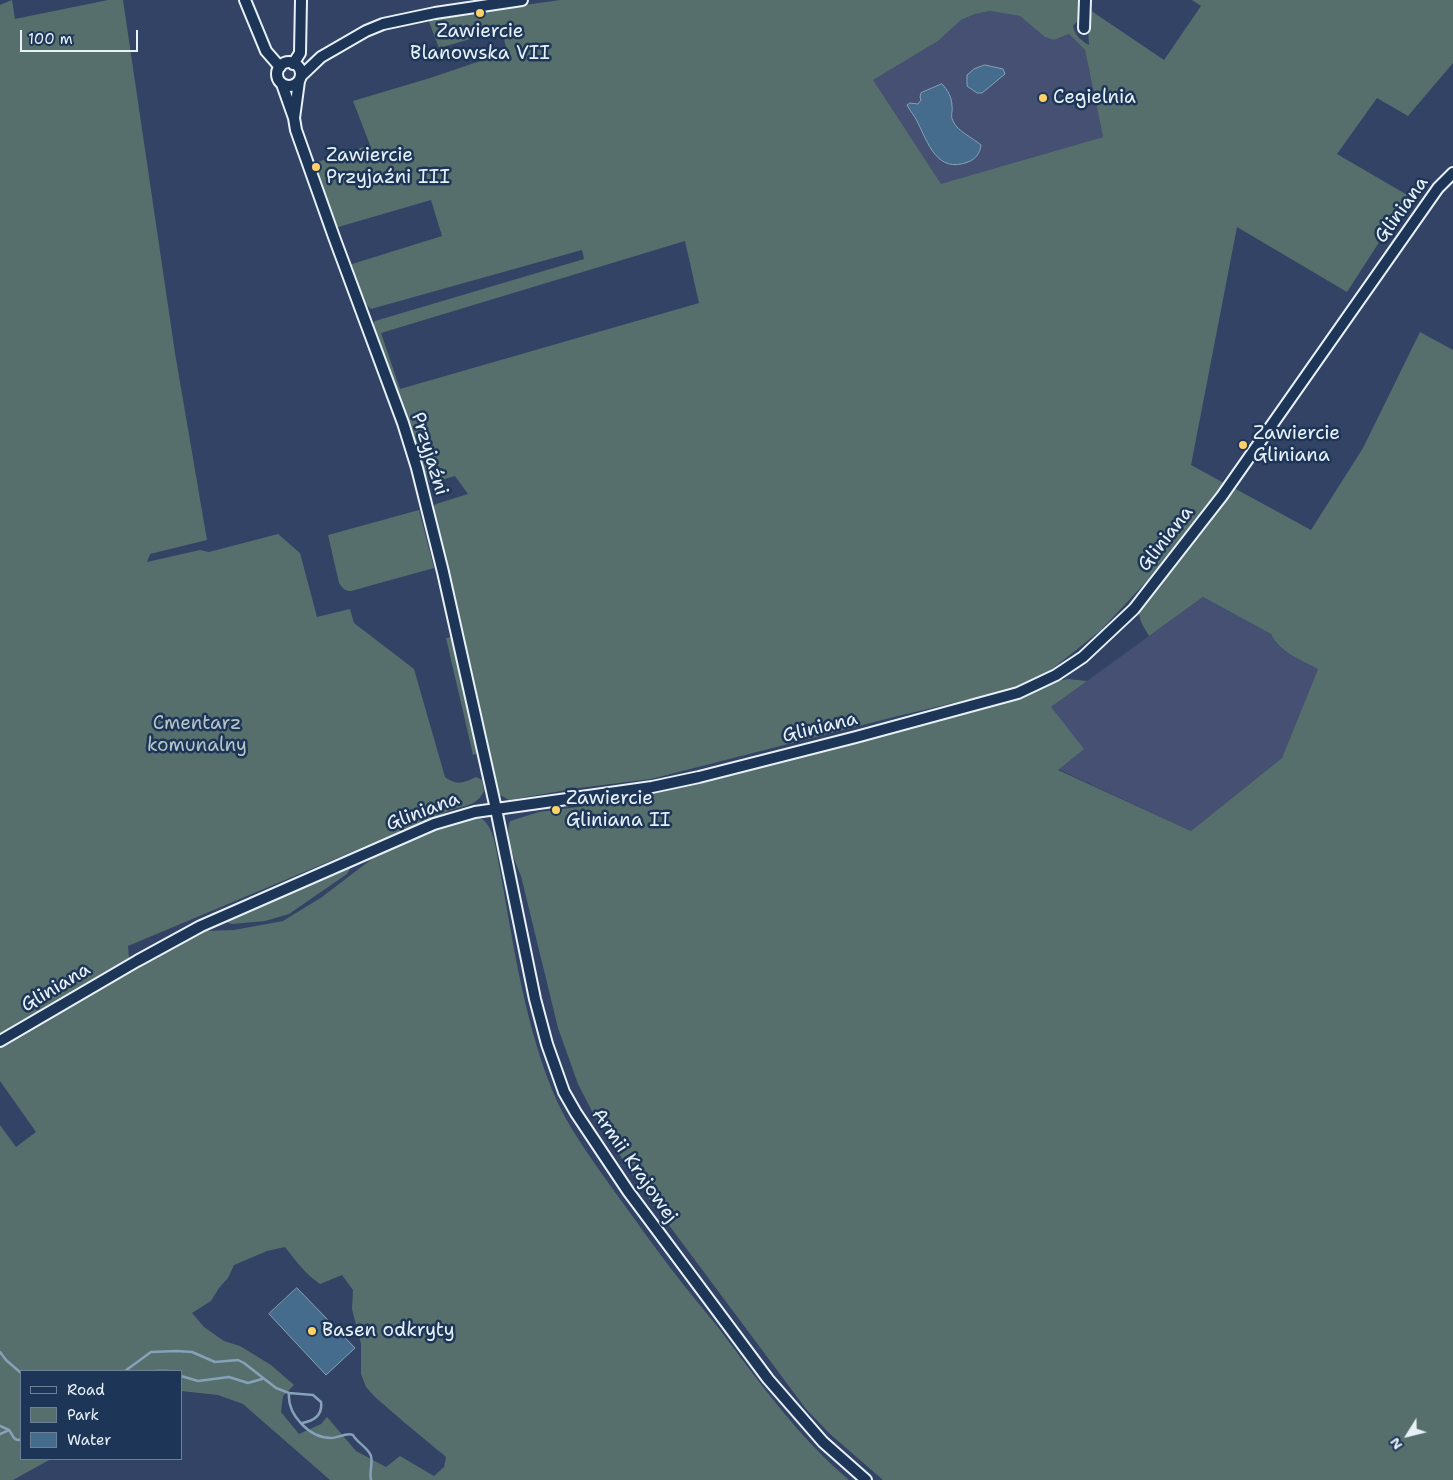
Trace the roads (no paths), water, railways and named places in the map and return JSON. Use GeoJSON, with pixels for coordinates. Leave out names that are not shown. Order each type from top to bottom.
{"type":"FeatureCollection","features":[{"type":"Feature","properties":{"kind":"street"},"geometry":{"type":"LineString","coordinates":[[245,0],[266,51],[280,67]]}},
{"type":"Feature","properties":{"kind":"street"},"geometry":{"type":"LineString","coordinates":[[300,78],[296,60],[301,0]]}},
{"type":"Feature","properties":{"kind":"street"},"geometry":{"type":"LineString","coordinates":[[321,57],[286,63],[280,67],[277,76],[282,84],[292,86],[321,57],[383,24],[436,13],[522,0]]}},
{"type":"Feature","properties":{"kind":"street"},"geometry":{"type":"LineString","coordinates":[[1084,28],[1085,0]]}},
{"type":"Feature","properties":{"kind":"street","name":"Przyjaźni"},"geometry":{"type":"LineString","coordinates":[[294,118],[300,78]]}},
{"type":"Feature","properties":{"kind":"street","name":"Przyjaźni"},"geometry":{"type":"LineString","coordinates":[[282,84],[334,238],[416,462],[443,572],[496,809]]}},
{"type":"Feature","properties":{"kind":"street","name":"Gliniana"},"geometry":{"type":"LineString","coordinates":[[0,1041],[201,926],[434,824],[475,812],[652,787],[699,777],[1018,693],[1062,670],[1083,657],[1134,609],[1222,496],[1438,188],[1453,173]]}},
{"type":"Feature","properties":{"kind":"street","name":"Armii Krajowej"},"geometry":{"type":"LineString","coordinates":[[496,809],[533,989],[547,1044],[564,1092],[628,1191],[768,1380],[823,1442],[866,1480]]}},
{"type":"Feature","properties":{"kind":"water"},"geometry":{"type":"Polygon","coordinates":[[[985,65],[1003,69],[1005,74],[982,93],[977,93],[967,86],[967,75],[974,69],[985,65]]]}},
{"type":"Feature","properties":{"kind":"water"},"geometry":{"type":"Polygon","coordinates":[[[942,84],[948,91],[952,103],[952,117],[955,125],[981,145],[980,151],[973,159],[957,165],[948,164],[935,154],[907,105],[910,103],[918,104],[921,100],[921,93],[942,84]]]}},
{"type":"Feature","properties":{"kind":"water","name":"Basen odkryty"},"geometry":{"type":"Polygon","coordinates":[[[297,1288],[355,1348],[326,1375],[269,1314],[297,1288]]]}},
{"type":"Feature","properties":{"kind":"waterway"},"geometry":{"type":"LineString","coordinates":[[0,1352],[20,1372]]}},
{"type":"Feature","properties":{"kind":"waterway"},"geometry":{"type":"LineString","coordinates":[[126,1370],[151,1352],[192,1352],[215,1362],[238,1360],[276,1388],[289,1393],[289,1401],[296,1416],[301,1423],[315,1434],[331,1438],[348,1434],[353,1435],[371,1456],[371,1480]]}},
{"type":"Feature","properties":{"kind":"waterway"},"geometry":{"type":"LineString","coordinates":[[182,1376],[198,1381],[229,1377],[248,1383],[262,1379]]}},
{"type":"Feature","properties":{"kind":"waterway"},"geometry":{"type":"LineString","coordinates":[[289,1393],[313,1395],[321,1402],[319,1414],[310,1421],[302,1423]]}},
{"type":"Feature","properties":{"kind":"waterway"},"geometry":{"type":"LineString","coordinates":[[0,1426],[9,1430],[15,1439],[20,1440]]}},
{"type":"Feature","properties":{"kind":"waterway"},"geometry":{"type":"LineString","coordinates":[[0,1434],[9,1430]]}},
{"type":"Feature","properties":{"kind":"place","name":"Zawiercie Blanowska VII"},"geometry":{"type":"Point","coordinates":[480,13]}},
{"type":"Feature","properties":{"kind":"place","name":"Cegielnia"},"geometry":{"type":"Point","coordinates":[1043,98]}},
{"type":"Feature","properties":{"kind":"place","name":"Zawiercie Przyjaźni III"},"geometry":{"type":"Point","coordinates":[316,167]}},
{"type":"Feature","properties":{"kind":"place","name":"Zawiercie Gliniana"},"geometry":{"type":"Point","coordinates":[1243,445]}},
{"type":"Feature","properties":{"kind":"place","name":"Zawiercie Gliniana II"},"geometry":{"type":"Point","coordinates":[556,810]}},
{"type":"Feature","properties":{"kind":"place","name":"Basen odkryty"},"geometry":{"type":"Point","coordinates":[312,1331]}},
{"type":"Feature","properties":{"kind":"park label","name":"Cmentarz komunalny"},"geometry":{"type":"Point","coordinates":[197,735]}}]}
